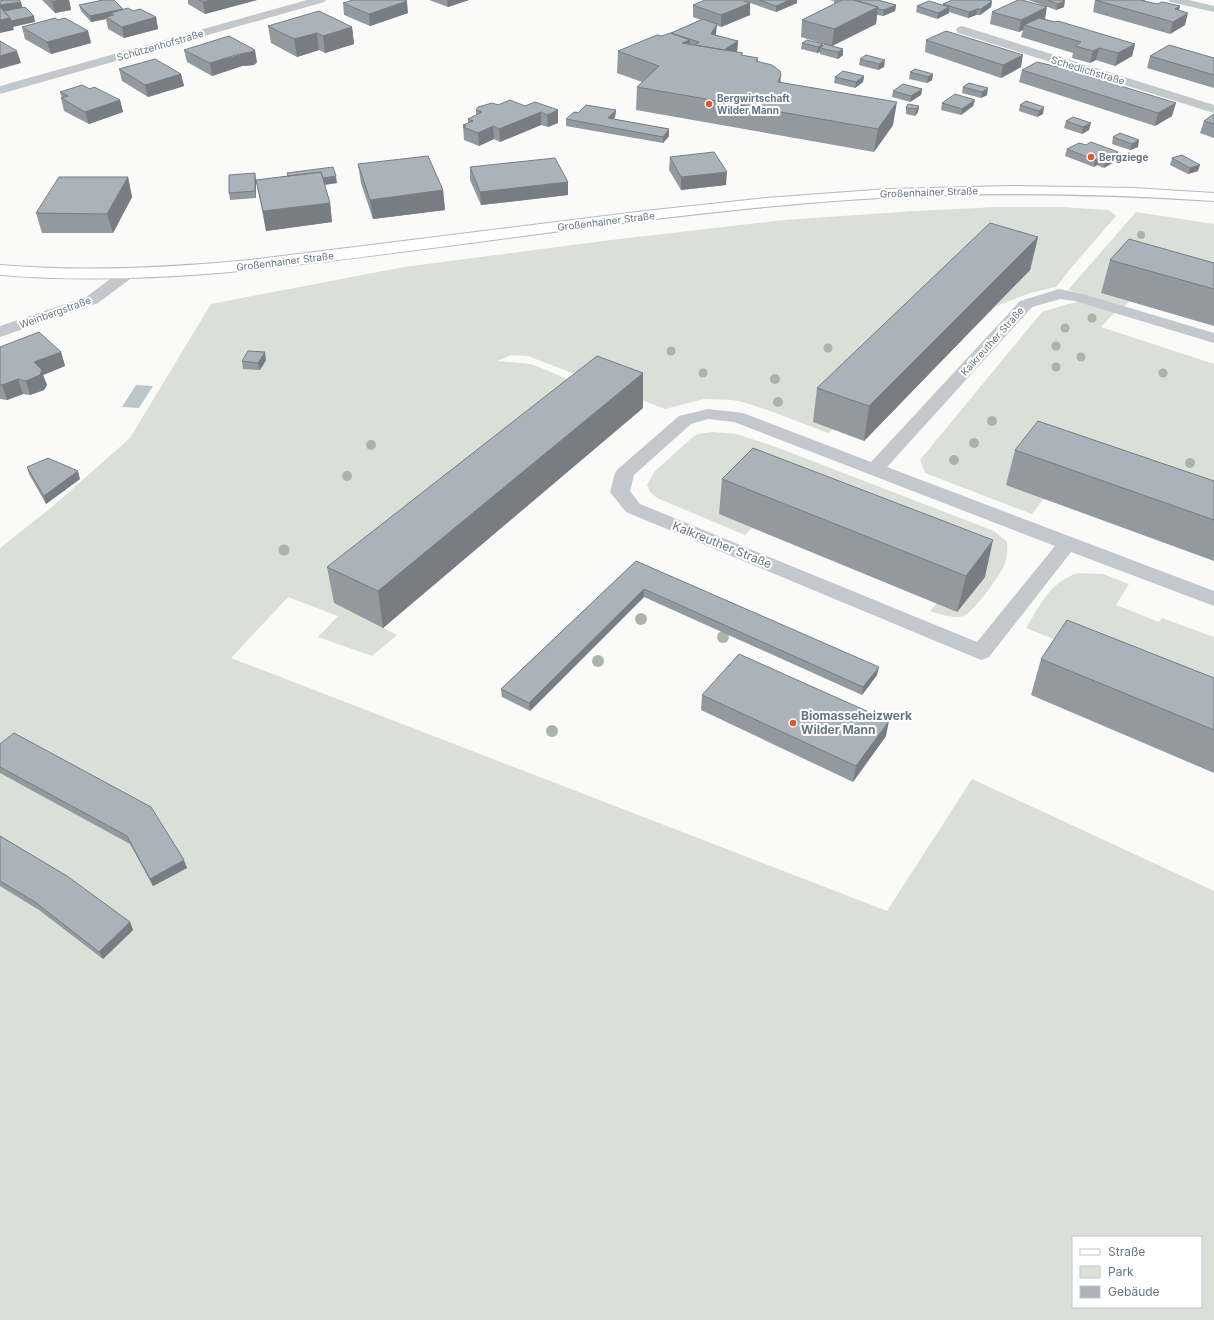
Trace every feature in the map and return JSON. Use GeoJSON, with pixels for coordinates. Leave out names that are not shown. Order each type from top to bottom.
{"type":"FeatureCollection","features":[{"type":"Feature","properties":{"kind":"main road","name":"Großenhainer Straße"},"geometry":{"type":"LineString","coordinates":[[0,270],[70,274],[127,274],[250,266],[640,216],[864,195],[1007,190],[1070,190],[1214,197]]}},
{"type":"Feature","properties":{"kind":"street","name":"Schützenhofstraße"},"geometry":{"type":"LineString","coordinates":[[0,90],[317,0]]}},
{"type":"Feature","properties":{"kind":"street"},"geometry":{"type":"LineString","coordinates":[[1174,0],[1214,8]]}},
{"type":"Feature","properties":{"kind":"street","name":"Schedlichstraße"},"geometry":{"type":"LineString","coordinates":[[962,30],[1214,109]]}},
{"type":"Feature","properties":{"kind":"street","name":"Weinbergstraße"},"geometry":{"type":"LineString","coordinates":[[0,332],[92,300],[127,274]]}},
{"type":"Feature","properties":{"kind":"street","name":"Kalkreuther Straße"},"geometry":{"type":"LineString","coordinates":[[875,469],[1026,304],[1059,294],[1077,297],[1214,338]]}},
{"type":"Feature","properties":{"kind":"street","name":"Kalkreuther Straße"},"geometry":{"type":"LineString","coordinates":[[1067,544],[981,652],[633,508],[620,492],[625,473],[685,420],[708,414],[738,417],[1214,599]]}},
{"type":"Feature","properties":{"kind":"green space"},"geometry":{"type":"Polygon","coordinates":[[[998,207],[1060,207],[1109,210],[1116,216],[1056,287],[1030,293],[994,307],[1030,270],[828,433],[743,402],[704,399],[665,409],[528,356],[511,355],[497,361],[531,364],[597,391],[334,603],[397,635],[372,656],[318,637],[338,616],[288,597],[231,658],[887,911],[972,779],[1214,891],[1214,1320],[0,1320],[0,548],[52,507],[130,438],[211,304],[404,267],[611,240],[784,220],[998,207]]]}},
{"type":"Feature","properties":{"kind":"green space"},"geometry":{"type":"Polygon","coordinates":[[[1136,212],[1214,224],[1214,300],[1129,301],[1124,307],[1068,290],[1136,212]]]}},
{"type":"Feature","properties":{"kind":"green space"},"geometry":{"type":"Polygon","coordinates":[[[1080,302],[1115,312],[1101,327],[1214,364],[1214,521],[1044,498],[1032,514],[925,473],[920,460],[1042,312],[1080,302]]]}},
{"type":"Feature","properties":{"kind":"green space"},"geometry":{"type":"Polygon","coordinates":[[[712,432],[736,434],[776,447],[994,531],[1007,542],[1007,556],[1003,568],[974,608],[964,616],[947,616],[930,611],[937,603],[752,528],[745,535],[657,498],[650,492],[647,485],[655,471],[694,436],[712,432]]]}},
{"type":"Feature","properties":{"kind":"green space"},"geometry":{"type":"Polygon","coordinates":[[[1078,573],[1103,574],[1129,584],[1116,605],[1159,622],[1162,618],[1214,637],[1214,704],[1026,628],[1042,602],[1053,588],[1068,577],[1078,573]]]}},
{"type":"Feature","properties":{"kind":"shaded area"},"geometry":{"type":"Polygon","coordinates":[[[136,385],[153,386],[139,408],[122,407],[136,385]]]}},
{"type":"Feature","properties":{"kind":"building"},"geometry":{"type":"Polygon","coordinates":[[[19,0],[21,2],[0,5],[0,1],[19,0]]]}},
{"type":"Feature","properties":{"kind":"building"},"geometry":{"type":"Polygon","coordinates":[[[50,0],[61,0],[52,2],[50,0]]]}},
{"type":"Feature","properties":{"kind":"building"},"geometry":{"type":"Polygon","coordinates":[[[103,0],[114,0],[123,9],[90,16],[79,5],[103,0]]]}},
{"type":"Feature","properties":{"kind":"building"},"geometry":{"type":"Polygon","coordinates":[[[199,0],[211,0],[203,2],[199,0]]]}},
{"type":"Feature","properties":{"kind":"building"},"geometry":{"type":"Polygon","coordinates":[[[353,0],[407,1],[369,14],[343,3],[353,0]]]}},
{"type":"Feature","properties":{"kind":"building"},"geometry":{"type":"Polygon","coordinates":[[[705,0],[741,0],[750,3],[721,15],[693,5],[705,0]]]}},
{"type":"Feature","properties":{"kind":"building"},"geometry":{"type":"Polygon","coordinates":[[[759,0],[790,0],[776,6],[759,0]]]}},
{"type":"Feature","properties":{"kind":"building"},"geometry":{"type":"Polygon","coordinates":[[[842,0],[854,0],[878,7],[834,29],[802,20],[842,0]]]}},
{"type":"Feature","properties":{"kind":"building"},"geometry":{"type":"Polygon","coordinates":[[[854,0],[878,0],[896,5],[884,10],[854,0]]]}},
{"type":"Feature","properties":{"kind":"building"},"geometry":{"type":"Polygon","coordinates":[[[952,0],[992,1],[981,9],[969,12],[943,4],[952,0]]]}},
{"type":"Feature","properties":{"kind":"building"},"geometry":{"type":"Polygon","coordinates":[[[1018,0],[1047,7],[1021,20],[992,12],[1018,0]]]}},
{"type":"Feature","properties":{"kind":"building"},"geometry":{"type":"Polygon","coordinates":[[[1047,0],[1062,0],[1065,1],[1058,4],[1047,0]]]}},
{"type":"Feature","properties":{"kind":"building"},"geometry":{"type":"Polygon","coordinates":[[[1095,0],[1140,0],[1157,4],[1162,2],[1180,6],[1175,9],[1188,13],[1173,22],[1095,0]]]}},
{"type":"Feature","properties":{"kind":"building"},"geometry":{"type":"Polygon","coordinates":[[[929,1],[949,7],[938,13],[917,6],[929,1]]]}},
{"type":"Feature","properties":{"kind":"building"},"geometry":{"type":"Polygon","coordinates":[[[0,7],[10,18],[0,20],[0,7]]]}},
{"type":"Feature","properties":{"kind":"building"},"geometry":{"type":"Polygon","coordinates":[[[25,7],[34,16],[11,21],[4,11],[25,7]]]}},
{"type":"Feature","properties":{"kind":"building"},"geometry":{"type":"Polygon","coordinates":[[[128,8],[133,11],[140,9],[156,17],[122,27],[106,17],[114,15],[111,13],[128,8]]]}},
{"type":"Feature","properties":{"kind":"building"},"geometry":{"type":"Polygon","coordinates":[[[319,11],[352,27],[323,36],[317,33],[294,39],[268,26],[319,11]]]}},
{"type":"Feature","properties":{"kind":"building"},"geometry":{"type":"Polygon","coordinates":[[[55,18],[58,20],[65,18],[88,31],[47,42],[22,27],[55,18]]]}},
{"type":"Feature","properties":{"kind":"building"},"geometry":{"type":"Polygon","coordinates":[[[1039,18],[1055,22],[1058,21],[1135,44],[1118,53],[1099,48],[1093,51],[1075,46],[1081,42],[1024,25],[1039,18]]]}},
{"type":"Feature","properties":{"kind":"building"},"geometry":{"type":"Polygon","coordinates":[[[703,19],[717,24],[711,34],[738,41],[724,50],[695,45],[699,42],[671,33],[703,19]]]}},
{"type":"Feature","properties":{"kind":"building"},"geometry":{"type":"Polygon","coordinates":[[[946,31],[1023,55],[1003,65],[926,40],[946,31]]]}},
{"type":"Feature","properties":{"kind":"building"},"geometry":{"type":"Polygon","coordinates":[[[670,33],[690,40],[682,43],[743,53],[741,55],[758,58],[756,61],[772,65],[780,71],[781,75],[778,82],[897,102],[878,129],[637,87],[659,66],[618,51],[657,35],[662,36],[670,33]]]}},
{"type":"Feature","properties":{"kind":"building"},"geometry":{"type":"Polygon","coordinates":[[[229,36],[255,50],[210,63],[184,50],[229,36]]]}},
{"type":"Feature","properties":{"kind":"building"},"geometry":{"type":"Polygon","coordinates":[[[807,40],[823,44],[818,47],[802,43],[807,40]]]}},
{"type":"Feature","properties":{"kind":"building"},"geometry":{"type":"Polygon","coordinates":[[[0,41],[17,51],[0,56],[0,41]]]}},
{"type":"Feature","properties":{"kind":"building"},"geometry":{"type":"Polygon","coordinates":[[[825,44],[843,49],[838,52],[820,48],[825,44]]]}},
{"type":"Feature","properties":{"kind":"building"},"geometry":{"type":"Polygon","coordinates":[[[1169,45],[1214,58],[1214,75],[1150,56],[1169,45]]]}},
{"type":"Feature","properties":{"kind":"building"},"geometry":{"type":"Polygon","coordinates":[[[866,55],[885,60],[879,64],[860,59],[866,55]]]}},
{"type":"Feature","properties":{"kind":"building"},"geometry":{"type":"Polygon","coordinates":[[[155,59],[181,74],[145,85],[119,69],[155,59]]]}},
{"type":"Feature","properties":{"kind":"building"},"geometry":{"type":"Polygon","coordinates":[[[1037,62],[1058,67],[1063,64],[1090,72],[1085,75],[1176,103],[1158,113],[1022,70],[1037,62]]]}},
{"type":"Feature","properties":{"kind":"building"},"geometry":{"type":"Polygon","coordinates":[[[915,69],[933,74],[928,77],[910,72],[915,69]]]}},
{"type":"Feature","properties":{"kind":"building"},"geometry":{"type":"Polygon","coordinates":[[[843,71],[864,76],[856,82],[835,77],[843,71]]]}},
{"type":"Feature","properties":{"kind":"building"},"geometry":{"type":"Polygon","coordinates":[[[969,83],[988,88],[982,92],[963,87],[969,83]]]}},
{"type":"Feature","properties":{"kind":"building"},"geometry":{"type":"Polygon","coordinates":[[[903,84],[922,89],[911,96],[893,91],[903,84]]]}},
{"type":"Feature","properties":{"kind":"building"},"geometry":{"type":"Polygon","coordinates":[[[82,85],[90,89],[94,87],[120,100],[85,112],[61,98],[68,96],[60,92],[82,85]]]}},
{"type":"Feature","properties":{"kind":"building"},"geometry":{"type":"Polygon","coordinates":[[[955,94],[975,100],[962,109],[942,103],[955,94]]]}},
{"type":"Feature","properties":{"kind":"building"},"geometry":{"type":"Polygon","coordinates":[[[510,100],[525,106],[535,102],[558,110],[547,115],[541,112],[499,129],[493,126],[478,133],[463,127],[466,126],[463,125],[473,121],[468,119],[482,112],[476,110],[478,107],[492,103],[498,105],[510,100]]]}},
{"type":"Feature","properties":{"kind":"building"},"geometry":{"type":"Polygon","coordinates":[[[1026,101],[1044,107],[1039,111],[1020,105],[1026,101]]]}},
{"type":"Feature","properties":{"kind":"building"},"geometry":{"type":"Polygon","coordinates":[[[908,104],[919,106],[916,109],[906,108],[908,104]]]}},
{"type":"Feature","properties":{"kind":"building"},"geometry":{"type":"Polygon","coordinates":[[[586,105],[616,110],[608,118],[669,129],[663,137],[566,119],[574,112],[578,113],[586,105]]]}},
{"type":"Feature","properties":{"kind":"building"},"geometry":{"type":"Polygon","coordinates":[[[1214,114],[1214,124],[1204,121],[1214,114]]]}},
{"type":"Feature","properties":{"kind":"building"},"geometry":{"type":"Polygon","coordinates":[[[1073,117],[1091,123],[1083,127],[1066,121],[1073,117]]]}},
{"type":"Feature","properties":{"kind":"building"},"geometry":{"type":"Polygon","coordinates":[[[1120,133],[1139,140],[1132,144],[1113,137],[1120,133]]]}},
{"type":"Feature","properties":{"kind":"building"},"geometry":{"type":"Polygon","coordinates":[[[1091,142],[1118,152],[1113,155],[1116,156],[1106,161],[1099,158],[1095,160],[1067,149],[1079,143],[1086,145],[1091,142]]]}},
{"type":"Feature","properties":{"kind":"building"},"geometry":{"type":"Polygon","coordinates":[[[714,152],[727,172],[681,177],[670,157],[714,152]]]}},
{"type":"Feature","properties":{"kind":"building"},"geometry":{"type":"Polygon","coordinates":[[[1182,155],[1200,165],[1190,168],[1172,158],[1182,155]]]}},
{"type":"Feature","properties":{"kind":"building"},"geometry":{"type":"Polygon","coordinates":[[[428,156],[443,190],[370,200],[358,164],[428,156]]]}},
{"type":"Feature","properties":{"kind":"building"},"geometry":{"type":"Polygon","coordinates":[[[555,158],[568,182],[480,192],[470,167],[555,158]]]}},
{"type":"Feature","properties":{"kind":"building"},"geometry":{"type":"Polygon","coordinates":[[[333,167],[336,176],[323,178],[321,172],[288,176],[287,173],[333,167]]]}},
{"type":"Feature","properties":{"kind":"building"},"geometry":{"type":"Polygon","coordinates":[[[321,172],[330,203],[263,211],[256,180],[321,172]]]}},
{"type":"Feature","properties":{"kind":"building"},"geometry":{"type":"Polygon","coordinates":[[[255,173],[255,191],[229,193],[229,175],[255,173]]]}},
{"type":"Feature","properties":{"kind":"building"},"geometry":{"type":"Polygon","coordinates":[[[59,177],[128,177],[107,214],[36,213],[59,177]]]}},
{"type":"Feature","properties":{"kind":"building"},"geometry":{"type":"Polygon","coordinates":[[[990,223],[1038,237],[869,406],[817,388],[990,223]]]}},
{"type":"Feature","properties":{"kind":"building"},"geometry":{"type":"Polygon","coordinates":[[[1129,239],[1214,263],[1214,289],[1110,260],[1129,239]]]}},
{"type":"Feature","properties":{"kind":"building"},"geometry":{"type":"Polygon","coordinates":[[[39,332],[61,352],[34,362],[42,370],[40,375],[26,381],[18,379],[0,385],[0,347],[39,332]]]}},
{"type":"Feature","properties":{"kind":"building"},"geometry":{"type":"Polygon","coordinates":[[[248,351],[265,352],[258,363],[242,361],[248,351]]]}},
{"type":"Feature","properties":{"kind":"building"},"geometry":{"type":"Polygon","coordinates":[[[597,356],[643,373],[378,591],[327,567],[597,356]]]}},
{"type":"Feature","properties":{"kind":"building"},"geometry":{"type":"Polygon","coordinates":[[[1038,421],[1214,481],[1214,520],[1015,450],[1038,421]]]}},
{"type":"Feature","properties":{"kind":"building"},"geometry":{"type":"Polygon","coordinates":[[[753,448],[993,540],[966,576],[722,479],[753,448]]]}},
{"type":"Feature","properties":{"kind":"building"},"geometry":{"type":"Polygon","coordinates":[[[48,458],[78,471],[44,496],[27,467],[48,458]]]}},
{"type":"Feature","properties":{"kind":"building"},"geometry":{"type":"Polygon","coordinates":[[[636,561],[879,667],[863,687],[644,589],[529,703],[501,689],[636,561]]]}},
{"type":"Feature","properties":{"kind":"building"},"geometry":{"type":"Polygon","coordinates":[[[1067,620],[1214,678],[1214,730],[1041,659],[1067,620]]]}},
{"type":"Feature","properties":{"kind":"building","name":"Biomasseheizwerk Wilder Mann"},"geometry":{"type":"Polygon","coordinates":[[[739,654],[889,721],[856,766],[702,695],[739,654]]]}},
{"type":"Feature","properties":{"kind":"building"},"geometry":{"type":"Polygon","coordinates":[[[14,733],[151,807],[184,860],[150,879],[127,836],[0,767],[0,744],[14,733]]]}},
{"type":"Feature","properties":{"kind":"building"},"geometry":{"type":"Polygon","coordinates":[[[0,836],[67,876],[130,922],[99,952],[35,902],[0,881],[0,836]]]}},
{"type":"Feature","properties":{"kind":"place","name":"Bergwirtschaft Wilder Mann"},"geometry":{"type":"Point","coordinates":[709,104]}},
{"type":"Feature","properties":{"kind":"place","name":"Bergziege"},"geometry":{"type":"Point","coordinates":[1091,157]}},
{"type":"Feature","properties":{"kind":"place","name":"Biomasseheizwerk Wilder Mann"},"geometry":{"type":"Point","coordinates":[793,723]}}]}
